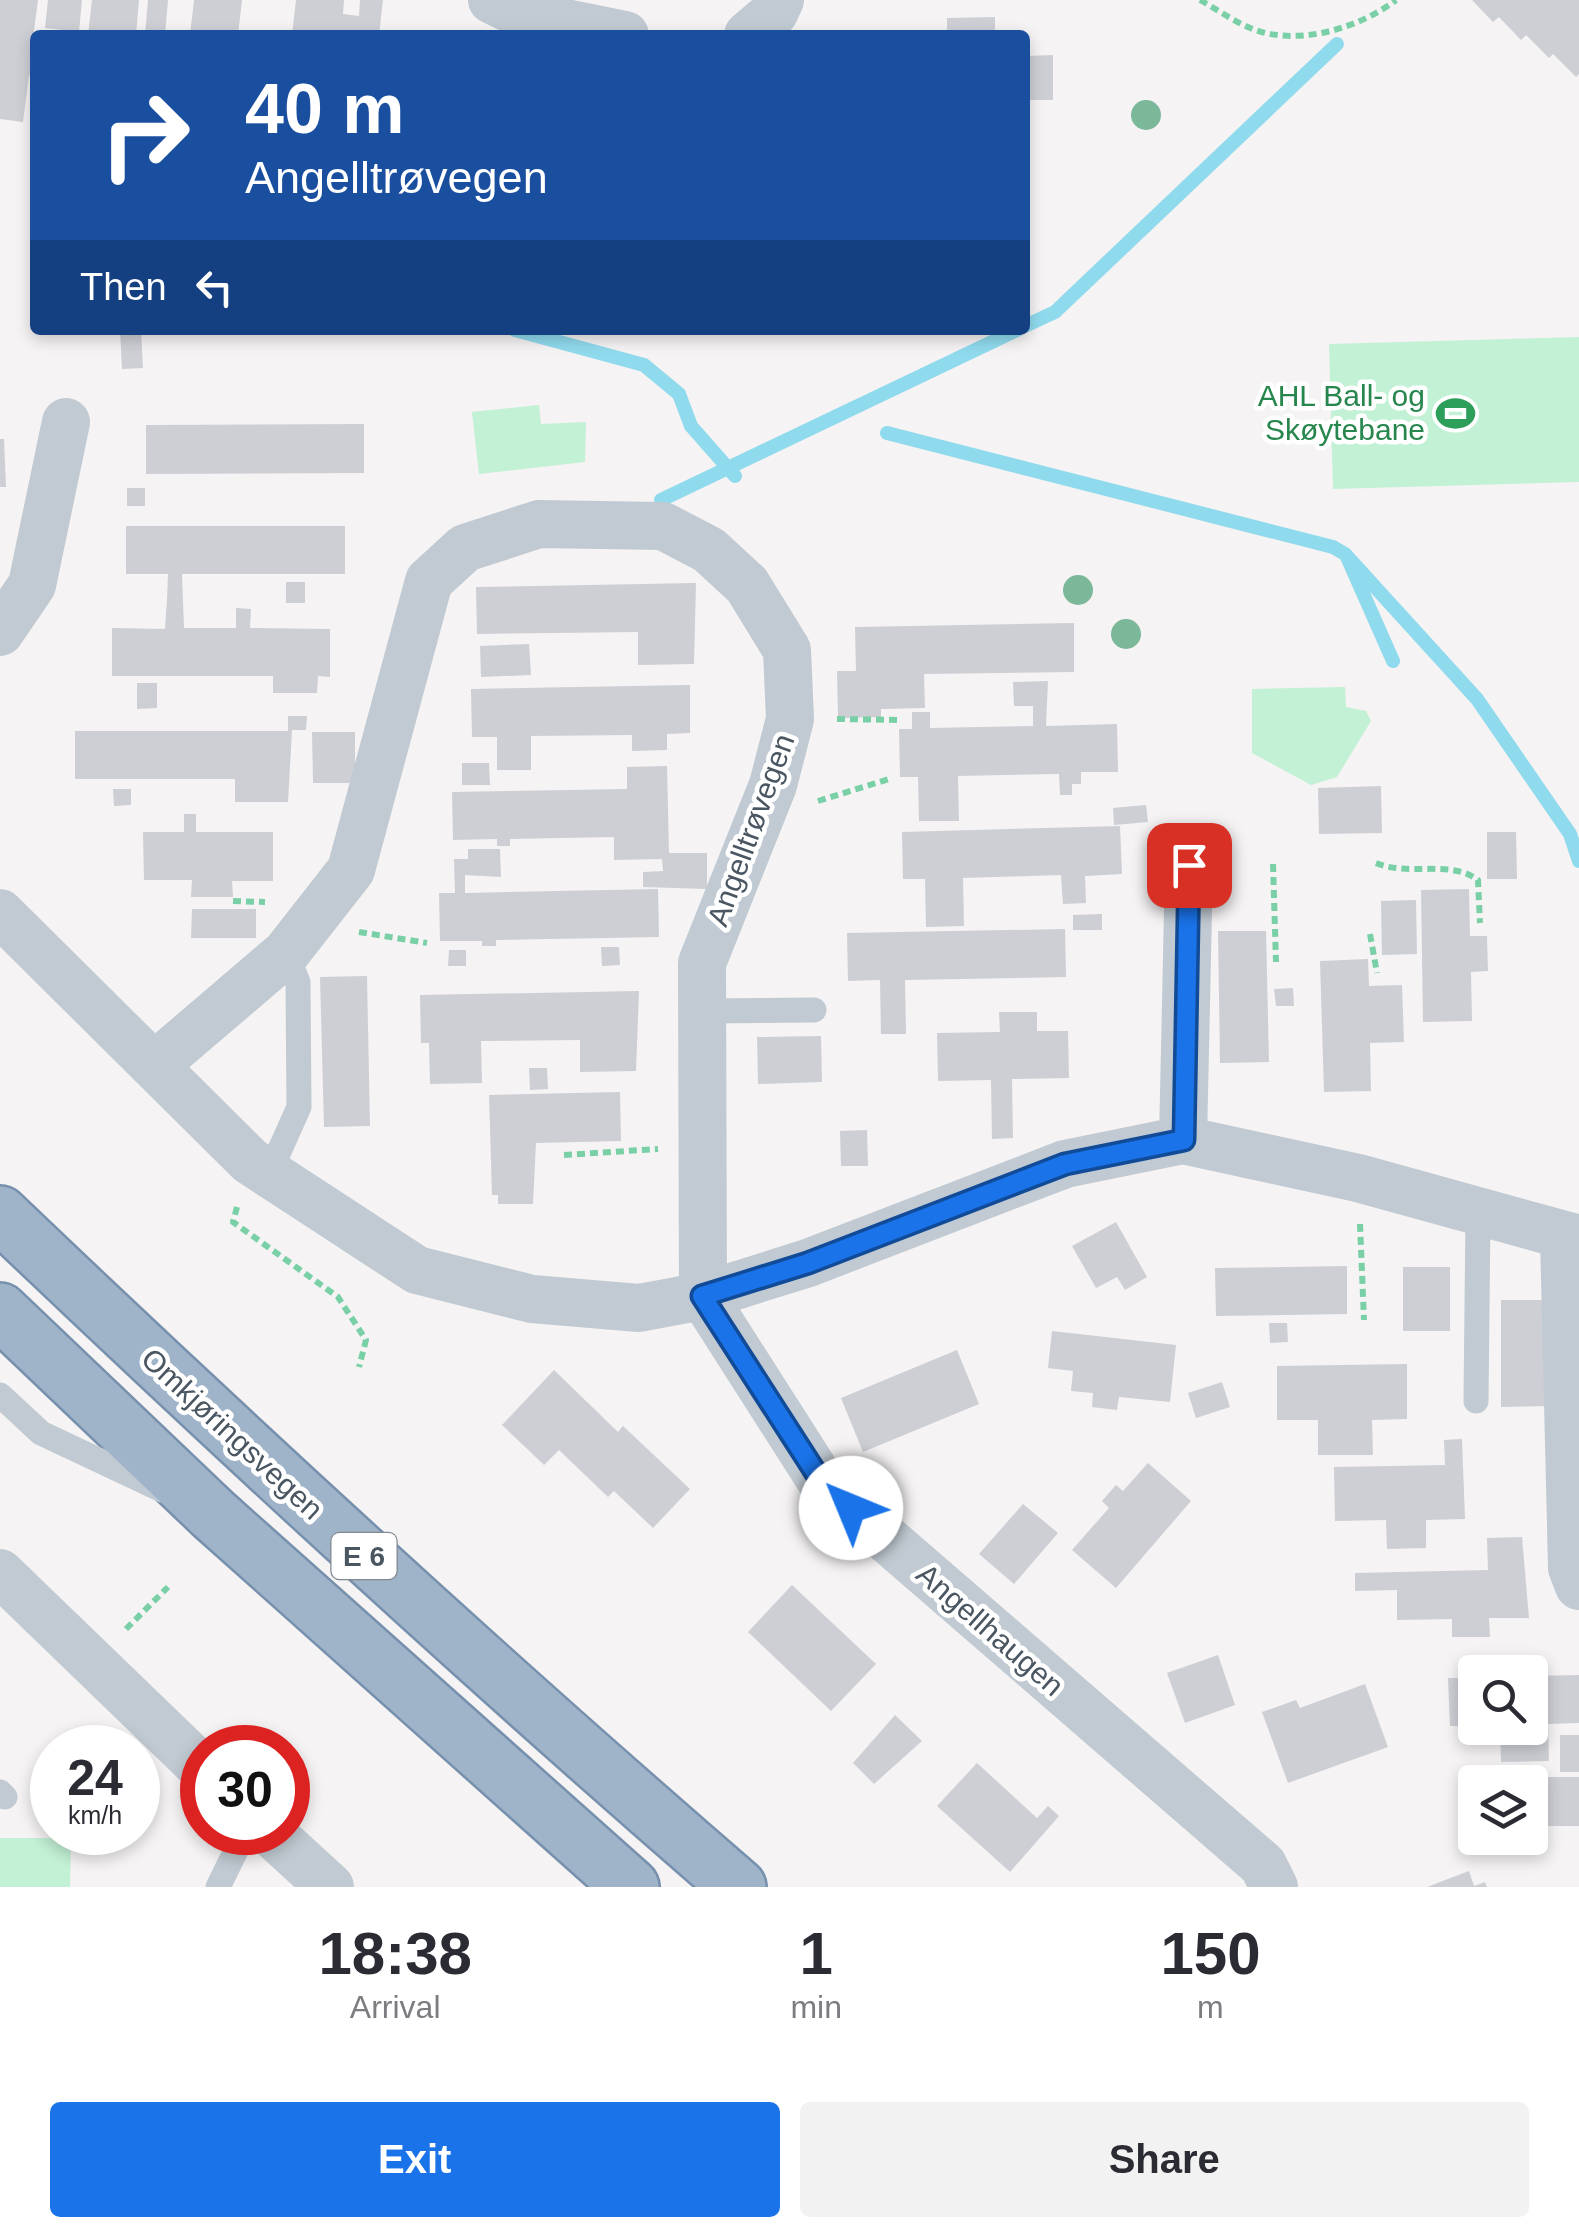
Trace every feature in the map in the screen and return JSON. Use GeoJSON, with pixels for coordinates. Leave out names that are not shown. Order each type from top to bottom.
{"type":"FeatureCollection","features":[{"type":"Feature","properties":{"kind":"highway","name":"Omkjøringsvegen"},"geometry":{"type":"LineString","coordinates":[[0,1214],[431,1618],[738,1887]]}},
{"type":"Feature","properties":{"kind":"highway","name":"E 6"},"geometry":{"type":"LineString","coordinates":[[0,1311],[213,1514],[631,1887]]}},
{"type":"Feature","properties":{"kind":"street"},"geometry":{"type":"LineString","coordinates":[[492,0],[520,14],[611,23]]}},
{"type":"Feature","properties":{"kind":"street"},"geometry":{"type":"LineString","coordinates":[[754,30],[774,13],[780,0]]}},
{"type":"Feature","properties":{"kind":"street"},"geometry":{"type":"LineString","coordinates":[[0,632],[32,584],[66,422]]}},
{"type":"Feature","properties":{"kind":"street","name":"Angelltrøvegen"},"geometry":{"type":"LineString","coordinates":[[155,1064],[286,953],[350,870],[429,581],[465,548],[539,524],[663,526],[708,550],[747,585],[786,650],[790,720],[773,785],[702,963],[702,1296]]}},
{"type":"Feature","properties":{"kind":"street"},"geometry":{"type":"LineString","coordinates":[[1184,1140],[1189,865]]}},
{"type":"Feature","properties":{"kind":"street"},"geometry":{"type":"LineString","coordinates":[[0,913],[260,1168],[417,1270],[532,1299],[639,1308],[702,1296],[808,1263],[1065,1164],[1184,1140],[1358,1178],[1571,1238],[1572,1568],[1579,1586]]}},
{"type":"Feature","properties":{"kind":"street","name":"Angellhaugen"},"geometry":{"type":"LineString","coordinates":[[702,1296],[823,1484],[1263,1865],[1274,1887]]}},
{"type":"Feature","properties":{"kind":"street"},"geometry":{"type":"LineString","coordinates":[[0,1572],[180,1747]]}},
{"type":"Feature","properties":{"kind":"street"},"geometry":{"type":"LineString","coordinates":[[295,1855],[330,1887]]}},
{"type":"Feature","properties":{"kind":"lane"},"geometry":{"type":"LineString","coordinates":[[260,1168],[299,1107],[298,982],[286,953]]}},
{"type":"Feature","properties":{"kind":"lane"},"geometry":{"type":"LineString","coordinates":[[702,1011],[814,1010]]}},
{"type":"Feature","properties":{"kind":"lane"},"geometry":{"type":"LineString","coordinates":[[1476,1400],[1478,1212]]}},
{"type":"Feature","properties":{"kind":"lane"},"geometry":{"type":"LineString","coordinates":[[0,1394],[41,1433],[213,1514]]}},
{"type":"Feature","properties":{"kind":"lane"},"geometry":{"type":"LineString","coordinates":[[218,1887],[234,1855]]}},
{"type":"Feature","properties":{"kind":"path"},"geometry":{"type":"LineString","coordinates":[[1200,0],[1252,29],[1321,36],[1380,12],[1396,0]]}},
{"type":"Feature","properties":{"kind":"path"},"geometry":{"type":"LineString","coordinates":[[790,720],[900,720]]}},
{"type":"Feature","properties":{"kind":"path"},"geometry":{"type":"LineString","coordinates":[[818,801],[889,779]]}},
{"type":"Feature","properties":{"kind":"path"},"geometry":{"type":"LineString","coordinates":[[1376,862],[1392,870],[1465,870],[1478,880],[1480,923]]}},
{"type":"Feature","properties":{"kind":"path"},"geometry":{"type":"LineString","coordinates":[[1273,864],[1276,962]]}},
{"type":"Feature","properties":{"kind":"path"},"geometry":{"type":"LineString","coordinates":[[1370,934],[1378,973]]}},
{"type":"Feature","properties":{"kind":"path"},"geometry":{"type":"LineString","coordinates":[[564,1154],[702,1146]]}},
{"type":"Feature","properties":{"kind":"path"},"geometry":{"type":"LineString","coordinates":[[260,1168],[233,1222],[338,1296],[366,1340],[359,1368]]}},
{"type":"Feature","properties":{"kind":"path"},"geometry":{"type":"LineString","coordinates":[[1358,1178],[1364,1320]]}},
{"type":"Feature","properties":{"kind":"path"},"geometry":{"type":"LineString","coordinates":[[93,1662],[168,1587]]}},
{"type":"Feature","properties":{"kind":"green space","name":"AHL Ball- og Skøytebane"},"geometry":{"type":"Polygon","coordinates":[[[1579,337],[1579,482],[1333,489],[1329,344],[1579,337]]]}},
{"type":"Feature","properties":{"kind":"green space"},"geometry":{"type":"Polygon","coordinates":[[[539,405],[541,424],[586,422],[585,462],[479,474],[472,412],[539,405]]]}},
{"type":"Feature","properties":{"kind":"green space"},"geometry":{"type":"Polygon","coordinates":[[[1345,687],[1346,707],[1366,711],[1371,721],[1337,777],[1311,785],[1252,753],[1252,689],[1345,687]]]}},
{"type":"Feature","properties":{"kind":"green space"},"geometry":{"type":"Polygon","coordinates":[[[0,1838],[30,1838],[30,1855],[71,1855],[70,1887],[0,1887],[0,1838]]]}},
{"type":"Feature","properties":{"kind":"building"},"geometry":{"type":"Polygon","coordinates":[[[0,0],[38,0],[34,30],[30,30],[30,75],[23,122],[0,119],[0,0]]]}},
{"type":"Feature","properties":{"kind":"building"},"geometry":{"type":"Polygon","coordinates":[[[48,0],[82,0],[79,30],[45,28],[48,0]]]}},
{"type":"Feature","properties":{"kind":"building"},"geometry":{"type":"Polygon","coordinates":[[[92,0],[139,0],[136,30],[89,30],[92,0]]]}},
{"type":"Feature","properties":{"kind":"building"},"geometry":{"type":"Polygon","coordinates":[[[148,0],[168,0],[165,30],[145,30],[148,0]]]}},
{"type":"Feature","properties":{"kind":"building"},"geometry":{"type":"Polygon","coordinates":[[[194,0],[242,0],[239,30],[191,30],[194,0]]]}},
{"type":"Feature","properties":{"kind":"building"},"geometry":{"type":"Polygon","coordinates":[[[296,0],[344,0],[343,14],[359,16],[360,0],[383,0],[380,30],[293,30],[296,0]]]}},
{"type":"Feature","properties":{"kind":"building"},"geometry":{"type":"Polygon","coordinates":[[[1472,0],[1579,0],[1579,74],[1576,77],[1553,54],[1549,58],[1526,35],[1521,40],[1499,17],[1493,22],[1472,0]]]}},
{"type":"Feature","properties":{"kind":"building"},"geometry":{"type":"Polygon","coordinates":[[[995,17],[995,30],[947,30],[947,18],[995,17]]]}},
{"type":"Feature","properties":{"kind":"building"},"geometry":{"type":"Polygon","coordinates":[[[1053,55],[1053,100],[1030,100],[1030,56],[1053,55]]]}},
{"type":"Feature","properties":{"kind":"building"},"geometry":{"type":"Polygon","coordinates":[[[120,335],[141,335],[143,368],[122,369],[120,335]]]}},
{"type":"Feature","properties":{"kind":"building"},"geometry":{"type":"Polygon","coordinates":[[[364,424],[364,473],[146,474],[146,425],[364,424]]]}},
{"type":"Feature","properties":{"kind":"building"},"geometry":{"type":"Polygon","coordinates":[[[0,439],[4,439],[6,487],[0,487],[0,439]]]}},
{"type":"Feature","properties":{"kind":"building"},"geometry":{"type":"Polygon","coordinates":[[[127,488],[145,488],[145,506],[127,506],[127,488]]]}},
{"type":"Feature","properties":{"kind":"building"},"geometry":{"type":"Polygon","coordinates":[[[126,526],[345,526],[345,574],[182,574],[184,628],[236,628],[236,608],[251,609],[250,628],[330,629],[330,677],[318,676],[317,693],[273,693],[273,676],[112,676],[112,628],[165,629],[168,574],[126,574],[126,526]]]}},
{"type":"Feature","properties":{"kind":"building"},"geometry":{"type":"Polygon","coordinates":[[[286,582],[305,582],[305,603],[286,603],[286,582]]]}},
{"type":"Feature","properties":{"kind":"building"},"geometry":{"type":"Polygon","coordinates":[[[696,583],[694,664],[638,665],[638,632],[477,634],[476,587],[696,583]]]}},
{"type":"Feature","properties":{"kind":"building"},"geometry":{"type":"Polygon","coordinates":[[[1074,623],[1074,672],[924,674],[925,708],[881,709],[881,717],[838,718],[837,671],[856,671],[855,627],[1074,623]]]}},
{"type":"Feature","properties":{"kind":"building"},"geometry":{"type":"Polygon","coordinates":[[[529,644],[531,675],[481,677],[480,646],[529,644]]]}},
{"type":"Feature","properties":{"kind":"building"},"geometry":{"type":"Polygon","coordinates":[[[1048,681],[1046,726],[1117,724],[1118,772],[1081,772],[1081,784],[1072,784],[1072,795],[1060,795],[1059,774],[958,776],[959,821],[919,821],[918,777],[900,777],[899,729],[912,729],[912,712],[930,712],[930,728],[1033,726],[1033,706],[1014,706],[1013,682],[1048,681]]]}},
{"type":"Feature","properties":{"kind":"building"},"geometry":{"type":"Polygon","coordinates":[[[137,683],[157,683],[157,708],[137,709],[137,683]]]}},
{"type":"Feature","properties":{"kind":"building"},"geometry":{"type":"Polygon","coordinates":[[[690,685],[690,733],[667,734],[667,750],[632,751],[632,735],[531,736],[531,770],[497,770],[497,737],[472,737],[471,689],[690,685]]]}},
{"type":"Feature","properties":{"kind":"building"},"geometry":{"type":"Polygon","coordinates":[[[288,716],[307,716],[306,730],[292,730],[288,802],[235,802],[235,779],[75,779],[75,731],[288,731],[288,716]]]}},
{"type":"Feature","properties":{"kind":"building"},"geometry":{"type":"Polygon","coordinates":[[[312,732],[355,732],[355,783],[313,783],[312,732]]]}},
{"type":"Feature","properties":{"kind":"building"},"geometry":{"type":"Polygon","coordinates":[[[462,763],[489,763],[490,785],[462,785],[462,763]]]}},
{"type":"Feature","properties":{"kind":"building"},"geometry":{"type":"Polygon","coordinates":[[[667,766],[669,853],[707,853],[707,889],[643,887],[643,872],[663,871],[662,859],[614,860],[614,837],[510,839],[510,846],[497,846],[497,839],[453,840],[452,792],[627,789],[627,767],[667,766]]]}},
{"type":"Feature","properties":{"kind":"building"},"geometry":{"type":"Polygon","coordinates":[[[1381,786],[1382,833],[1319,834],[1318,788],[1381,786]]]}},
{"type":"Feature","properties":{"kind":"building"},"geometry":{"type":"Polygon","coordinates":[[[113,789],[131,789],[131,805],[114,806],[113,789]]]}},
{"type":"Feature","properties":{"kind":"building"},"geometry":{"type":"Polygon","coordinates":[[[1146,805],[1148,822],[1114,825],[1113,808],[1146,805]]]}},
{"type":"Feature","properties":{"kind":"building"},"geometry":{"type":"Polygon","coordinates":[[[184,814],[196,814],[196,832],[273,832],[273,881],[232,881],[233,897],[191,897],[192,880],[144,880],[143,832],[184,832],[184,814]]]}},
{"type":"Feature","properties":{"kind":"building"},"geometry":{"type":"Polygon","coordinates":[[[1120,826],[1122,874],[1085,876],[1086,903],[1063,904],[1061,875],[963,878],[964,926],[926,927],[925,879],[903,879],[902,832],[1120,826]]]}},
{"type":"Feature","properties":{"kind":"building"},"geometry":{"type":"Polygon","coordinates":[[[1487,832],[1516,832],[1517,879],[1487,879],[1487,832]]]}},
{"type":"Feature","properties":{"kind":"building"},"geometry":{"type":"Polygon","coordinates":[[[468,849],[500,849],[501,877],[465,875],[465,893],[658,889],[659,937],[496,940],[496,946],[482,946],[482,941],[440,941],[439,893],[455,893],[454,859],[468,859],[468,849]]]}},
{"type":"Feature","properties":{"kind":"building"},"geometry":{"type":"Polygon","coordinates":[[[1469,889],[1470,936],[1487,936],[1488,971],[1471,972],[1472,1021],[1423,1022],[1421,890],[1469,889]]]}},
{"type":"Feature","properties":{"kind":"building"},"geometry":{"type":"Polygon","coordinates":[[[1416,900],[1417,954],[1382,955],[1381,901],[1416,900]]]}},
{"type":"Feature","properties":{"kind":"building"},"geometry":{"type":"Polygon","coordinates":[[[192,909],[256,909],[256,938],[191,938],[192,909]]]}},
{"type":"Feature","properties":{"kind":"building"},"geometry":{"type":"Polygon","coordinates":[[[1102,914],[1102,930],[1073,930],[1073,915],[1102,914]]]}},
{"type":"Feature","properties":{"kind":"building"},"geometry":{"type":"Polygon","coordinates":[[[1065,929],[1066,977],[905,980],[906,1034],[881,1034],[880,980],[848,981],[847,933],[1065,929]]]}},
{"type":"Feature","properties":{"kind":"building"},"geometry":{"type":"Polygon","coordinates":[[[1218,931],[1266,931],[1269,1062],[1220,1063],[1218,931]]]}},
{"type":"Feature","properties":{"kind":"building"},"geometry":{"type":"Polygon","coordinates":[[[601,947],[619,947],[620,965],[602,966],[601,947]]]}},
{"type":"Feature","properties":{"kind":"building"},"geometry":{"type":"Polygon","coordinates":[[[449,950],[466,950],[466,966],[448,966],[449,950]]]}},
{"type":"Feature","properties":{"kind":"building"},"geometry":{"type":"Polygon","coordinates":[[[1368,959],[1369,986],[1402,985],[1404,1042],[1370,1043],[1371,1091],[1324,1092],[1320,961],[1368,959]]]}},
{"type":"Feature","properties":{"kind":"building"},"geometry":{"type":"Polygon","coordinates":[[[367,976],[370,1126],[324,1127],[320,977],[367,976]]]}},
{"type":"Feature","properties":{"kind":"building"},"geometry":{"type":"Polygon","coordinates":[[[1293,988],[1294,1006],[1276,1006],[1274,989],[1293,988]]]}},
{"type":"Feature","properties":{"kind":"building"},"geometry":{"type":"Polygon","coordinates":[[[639,991],[636,1071],[580,1072],[580,1040],[481,1041],[482,1083],[430,1084],[429,1043],[421,1043],[420,995],[639,991]]]}},
{"type":"Feature","properties":{"kind":"building"},"geometry":{"type":"Polygon","coordinates":[[[999,1012],[1037,1012],[1037,1031],[1068,1031],[1069,1078],[1012,1079],[1013,1138],[992,1139],[991,1080],[938,1081],[937,1033],[1000,1032],[999,1012]]]}},
{"type":"Feature","properties":{"kind":"building"},"geometry":{"type":"Polygon","coordinates":[[[821,1036],[822,1082],[758,1084],[757,1037],[821,1036]]]}},
{"type":"Feature","properties":{"kind":"building"},"geometry":{"type":"Polygon","coordinates":[[[529,1068],[547,1068],[548,1089],[530,1090],[529,1068]]]}},
{"type":"Feature","properties":{"kind":"building"},"geometry":{"type":"Polygon","coordinates":[[[620,1092],[621,1141],[536,1143],[533,1204],[498,1204],[498,1195],[492,1195],[489,1095],[620,1092]]]}},
{"type":"Feature","properties":{"kind":"building"},"geometry":{"type":"Polygon","coordinates":[[[867,1130],[868,1166],[841,1166],[840,1131],[867,1130]]]}},
{"type":"Feature","properties":{"kind":"building"},"geometry":{"type":"Polygon","coordinates":[[[1116,1222],[1147,1277],[1125,1290],[1117,1277],[1096,1288],[1072,1246],[1116,1222]]]}},
{"type":"Feature","properties":{"kind":"building"},"geometry":{"type":"Polygon","coordinates":[[[1347,1266],[1347,1314],[1216,1316],[1215,1268],[1347,1266]]]}},
{"type":"Feature","properties":{"kind":"building"},"geometry":{"type":"Polygon","coordinates":[[[1403,1267],[1450,1267],[1450,1331],[1403,1331],[1403,1267]]]}},
{"type":"Feature","properties":{"kind":"building"},"geometry":{"type":"Polygon","coordinates":[[[1501,1300],[1547,1300],[1548,1406],[1501,1407],[1501,1300]]]}},
{"type":"Feature","properties":{"kind":"building"},"geometry":{"type":"Polygon","coordinates":[[[1269,1323],[1287,1323],[1288,1342],[1270,1343],[1269,1323]]]}},
{"type":"Feature","properties":{"kind":"building"},"geometry":{"type":"Polygon","coordinates":[[[1052,1331],[1176,1345],[1170,1402],[1119,1397],[1117,1410],[1092,1407],[1093,1393],[1071,1391],[1073,1371],[1048,1368],[1052,1331]]]}},
{"type":"Feature","properties":{"kind":"building"},"geometry":{"type":"Polygon","coordinates":[[[957,1350],[979,1404],[863,1452],[841,1398],[957,1350]]]}},
{"type":"Feature","properties":{"kind":"building"},"geometry":{"type":"Polygon","coordinates":[[[1407,1364],[1407,1419],[1372,1420],[1373,1455],[1318,1455],[1318,1420],[1277,1420],[1277,1366],[1407,1364]]]}},
{"type":"Feature","properties":{"kind":"building"},"geometry":{"type":"Polygon","coordinates":[[[554,1370],[618,1432],[623,1426],[690,1489],[653,1528],[614,1491],[608,1497],[559,1450],[544,1465],[502,1425],[554,1370]]]}},
{"type":"Feature","properties":{"kind":"building"},"geometry":{"type":"Polygon","coordinates":[[[1222,1382],[1230,1407],[1196,1418],[1188,1393],[1222,1382]]]}},
{"type":"Feature","properties":{"kind":"building"},"geometry":{"type":"Polygon","coordinates":[[[1462,1439],[1465,1519],[1426,1520],[1426,1548],[1387,1549],[1386,1520],[1335,1521],[1334,1467],[1445,1465],[1444,1440],[1462,1439]]]}},
{"type":"Feature","properties":{"kind":"building"},"geometry":{"type":"Polygon","coordinates":[[[1148,1463],[1191,1501],[1116,1588],[1072,1550],[1109,1508],[1102,1501],[1116,1485],[1123,1491],[1148,1463]]]}},
{"type":"Feature","properties":{"kind":"building"},"geometry":{"type":"Polygon","coordinates":[[[1023,1504],[1058,1533],[1014,1584],[979,1554],[1023,1504]]]}},
{"type":"Feature","properties":{"kind":"building"},"geometry":{"type":"Polygon","coordinates":[[[1522,1537],[1529,1618],[1489,1618],[1490,1637],[1452,1637],[1452,1619],[1397,1620],[1397,1590],[1355,1591],[1355,1573],[1488,1570],[1487,1538],[1522,1537]]]}},
{"type":"Feature","properties":{"kind":"building"},"geometry":{"type":"Polygon","coordinates":[[[792,1585],[876,1664],[831,1711],[748,1632],[792,1585]]]}},
{"type":"Feature","properties":{"kind":"building"},"geometry":{"type":"Polygon","coordinates":[[[1218,1655],[1235,1705],[1185,1723],[1167,1673],[1218,1655]]]}},
{"type":"Feature","properties":{"kind":"building"},"geometry":{"type":"Polygon","coordinates":[[[1579,1675],[1579,1723],[1548,1724],[1548,1676],[1579,1675]]]}},
{"type":"Feature","properties":{"kind":"building"},"geometry":{"type":"Polygon","coordinates":[[[1448,1678],[1458,1678],[1458,1726],[1450,1726],[1448,1678]]]}},
{"type":"Feature","properties":{"kind":"building"},"geometry":{"type":"Polygon","coordinates":[[[1365,1684],[1388,1747],[1288,1783],[1262,1712],[1296,1700],[1300,1708],[1365,1684]]]}},
{"type":"Feature","properties":{"kind":"building"},"geometry":{"type":"Polygon","coordinates":[[[895,1715],[922,1741],[874,1784],[853,1763],[895,1715]]]}},
{"type":"Feature","properties":{"kind":"building"},"geometry":{"type":"Polygon","coordinates":[[[1548,1724],[1549,1761],[1501,1762],[1500,1745],[1548,1745],[1548,1724]]]}},
{"type":"Feature","properties":{"kind":"building"},"geometry":{"type":"Polygon","coordinates":[[[1560,1735],[1579,1735],[1579,1772],[1560,1772],[1560,1735]]]}},
{"type":"Feature","properties":{"kind":"building"},"geometry":{"type":"Polygon","coordinates":[[[977,1763],[1037,1818],[1048,1806],[1059,1816],[1010,1872],[937,1806],[977,1763]]]}},
{"type":"Feature","properties":{"kind":"building"},"geometry":{"type":"Polygon","coordinates":[[[1548,1777],[1579,1777],[1579,1826],[1548,1826],[1548,1777]]]}},
{"type":"Feature","properties":{"kind":"building"},"geometry":{"type":"Polygon","coordinates":[[[1469,1871],[1474,1886],[1485,1882],[1487,1887],[1427,1887],[1469,1871]]]}},
{"type":"Feature","properties":{"kind":"waterway"},"geometry":{"type":"LineString","coordinates":[[1030,324],[1055,312],[1337,44]]}},
{"type":"Feature","properties":{"kind":"waterway"},"geometry":{"type":"LineString","coordinates":[[533,335],[644,365],[679,394],[691,426],[735,476]]}},
{"type":"Feature","properties":{"kind":"waterway"},"geometry":{"type":"LineString","coordinates":[[661,500],[1007,335]]}},
{"type":"Feature","properties":{"kind":"waterway"},"geometry":{"type":"LineString","coordinates":[[887,433],[1333,547],[1345,554],[1477,699],[1570,834],[1579,861]]}},
{"type":"Feature","properties":{"kind":"waterway"},"geometry":{"type":"LineString","coordinates":[[1347,557],[1393,661]]}},
{"type":"Feature","properties":{"kind":"place","name":"AHL Ball- og Skøytebane"},"geometry":{"type":"Point","coordinates":[1455,413]}},
{"type":"Feature","properties":{"kind":"route"},"geometry":{"type":"LineString","coordinates":[[851,1508],[823,1484],[702,1296],[808,1263],[1065,1164],[1184,1140],[1189,865]]}}]}
